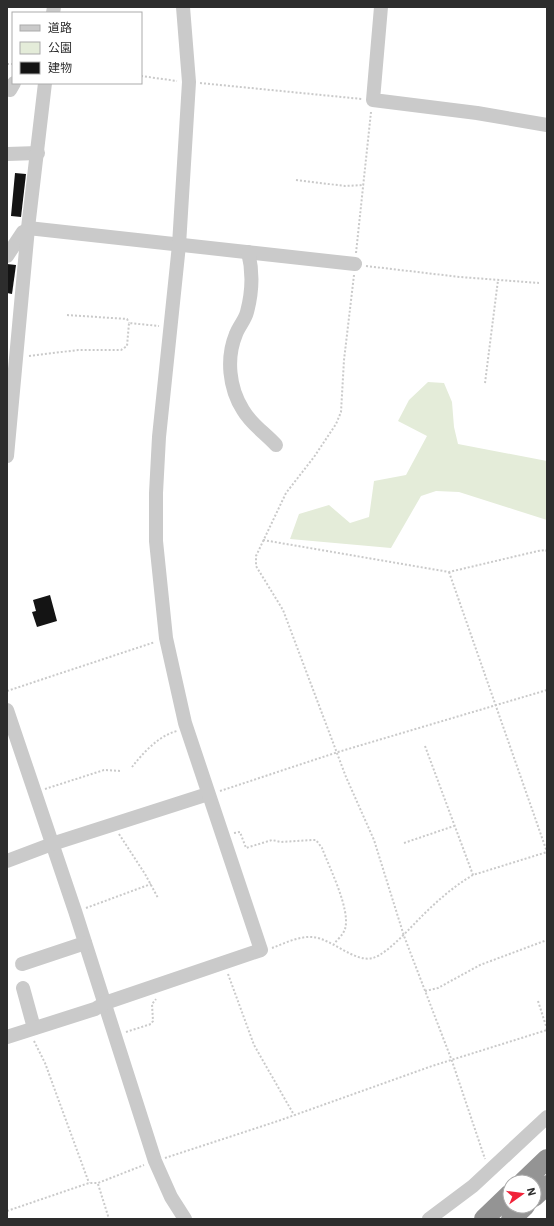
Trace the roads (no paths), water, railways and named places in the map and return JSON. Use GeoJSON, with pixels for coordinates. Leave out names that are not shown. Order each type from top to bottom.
{"type":"FeatureCollection","features":[{"type":"Feature","properties":{"kind":"highway"},"geometry":{"type":"LineString","coordinates":[[531,1174],[547,1159]]}},
{"type":"Feature","properties":{"kind":"highway"},"geometry":{"type":"LineString","coordinates":[[484,1219],[502,1202]]}},
{"type":"Feature","properties":{"kind":"street"},"geometry":{"type":"LineString","coordinates":[[7,1037],[261,950],[187,729],[166,638],[156,541],[156,493],[159,437],[179,245],[189,82],[183,7]]}},
{"type":"Feature","properties":{"kind":"street"},"geometry":{"type":"LineString","coordinates":[[381,7],[373,100],[477,113],[547,125]]}},
{"type":"Feature","properties":{"kind":"street"},"geometry":{"type":"LineString","coordinates":[[7,456],[10,407],[17,356],[28,229],[45,84]]}},
{"type":"Feature","properties":{"kind":"street"},"geometry":{"type":"LineString","coordinates":[[7,154],[38,153]]}},
{"type":"Feature","properties":{"kind":"street"},"geometry":{"type":"LineString","coordinates":[[7,256],[23,232],[28,229],[355,264]]}},
{"type":"Feature","properties":{"kind":"street"},"geometry":{"type":"LineString","coordinates":[[248,252],[252,270],[248,305],[247,312],[236,331],[230,350],[232,378],[236,398],[243,411],[253,424],[276,446]]}},
{"type":"Feature","properties":{"kind":"street"},"geometry":{"type":"LineString","coordinates":[[7,710],[75,911],[155,1161],[171,1197],[185,1219]]}},
{"type":"Feature","properties":{"kind":"street"},"geometry":{"type":"LineString","coordinates":[[7,861],[52,844],[208,794]]}},
{"type":"Feature","properties":{"kind":"street"},"geometry":{"type":"LineString","coordinates":[[22,964],[85,943]]}},
{"type":"Feature","properties":{"kind":"street"},"geometry":{"type":"LineString","coordinates":[[23,988],[32,1029]]}},
{"type":"Feature","properties":{"kind":"street"},"geometry":{"type":"LineString","coordinates":[[429,1219],[490,1172],[547,1117]]}}]}
